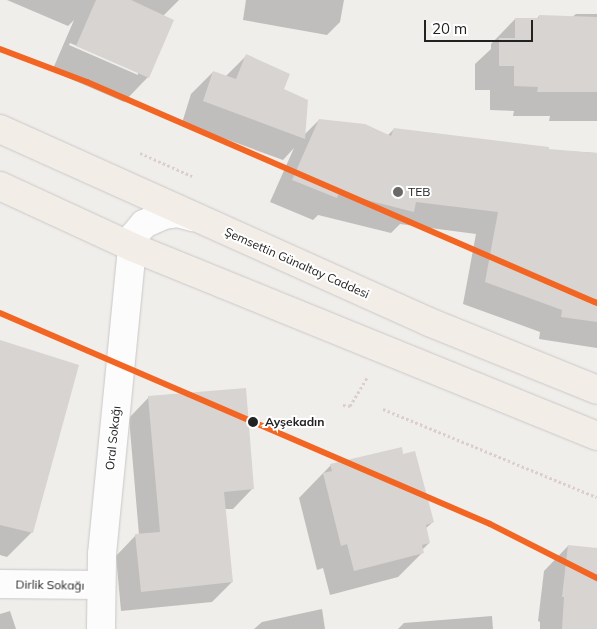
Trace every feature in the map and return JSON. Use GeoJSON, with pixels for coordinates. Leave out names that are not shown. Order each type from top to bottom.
{"type":"FeatureCollection","features":[{"type":"Feature","properties":{"kind":"main road","name":"Şemsettin Günaltay Caddesi"},"geometry":{"type":"LineString","coordinates":[[0,129],[428,322],[597,390]]}},
{"type":"Feature","properties":{"kind":"main road"},"geometry":{"type":"LineString","coordinates":[[0,186],[132,247],[597,436]]}},
{"type":"Feature","properties":{"kind":"street"},"geometry":{"type":"LineString","coordinates":[[132,247],[136,231],[148,221],[168,214],[192,217]]}},
{"type":"Feature","properties":{"kind":"street","name":"Oral Sokağı"},"geometry":{"type":"LineString","coordinates":[[100,629],[100,586],[132,247]]}},
{"type":"Feature","properties":{"kind":"street","name":"Dirlik Sokağı"},"geometry":{"type":"LineString","coordinates":[[0,584],[100,586]]}},
{"type":"Feature","properties":{"kind":"path"},"geometry":{"type":"LineString","coordinates":[[383,409],[597,497]]}},
{"type":"Feature","properties":{"kind":"building"},"geometry":{"type":"Polygon","coordinates":[[[96,0],[131,0],[174,20],[149,78],[76,46],[96,0]]]}},
{"type":"Feature","properties":{"kind":"building"},"geometry":{"type":"Polygon","coordinates":[[[539,15],[597,17],[597,92],[537,92],[538,87],[514,86],[514,66],[499,66],[499,38],[515,38],[515,18],[539,18],[539,15]]]}},
{"type":"Feature","properties":{"kind":"building"},"geometry":{"type":"Polygon","coordinates":[[[246,54],[290,74],[284,89],[308,100],[305,139],[203,101],[213,71],[236,79],[246,54]]]}},
{"type":"Feature","properties":{"kind":"building"},"geometry":{"type":"Polygon","coordinates":[[[319,119],[365,124],[391,136],[394,128],[549,147],[549,149],[597,153],[597,322],[561,317],[562,310],[485,282],[498,212],[416,202],[414,212],[339,193],[337,198],[292,180],[319,119]]]}},
{"type":"Feature","properties":{"kind":"building"},"geometry":{"type":"Polygon","coordinates":[[[0,340],[79,365],[33,533],[0,525],[0,340]]]}},
{"type":"Feature","properties":{"kind":"building"},"geometry":{"type":"Polygon","coordinates":[[[246,388],[254,489],[224,492],[233,582],[141,592],[135,534],[160,532],[148,396],[246,388]]]}},
{"type":"Feature","properties":{"kind":"building"},"geometry":{"type":"Polygon","coordinates":[[[402,447],[403,454],[415,451],[434,522],[426,525],[430,543],[422,545],[424,553],[354,571],[347,544],[341,546],[323,473],[332,471],[330,464],[402,447]]]}},
{"type":"Feature","properties":{"kind":"building"},"geometry":{"type":"Polygon","coordinates":[[[568,545],[597,548],[597,629],[562,629],[564,597],[562,597],[568,545]]]}},
{"type":"Feature","properties":{"kind":"transit line"},"geometry":{"type":"LineString","coordinates":[[0,49],[87,82],[597,303]]}},
{"type":"Feature","properties":{"kind":"transit line"},"geometry":{"type":"LineString","coordinates":[[0,313],[490,524],[597,578]]}},
{"type":"Feature","properties":{"kind":"place","name":"TEB"},"geometry":{"type":"Point","coordinates":[398,192]}},
{"type":"Feature","properties":{"kind":"place","name":"Ayşekadın"},"geometry":{"type":"Point","coordinates":[253,422]}}]}
